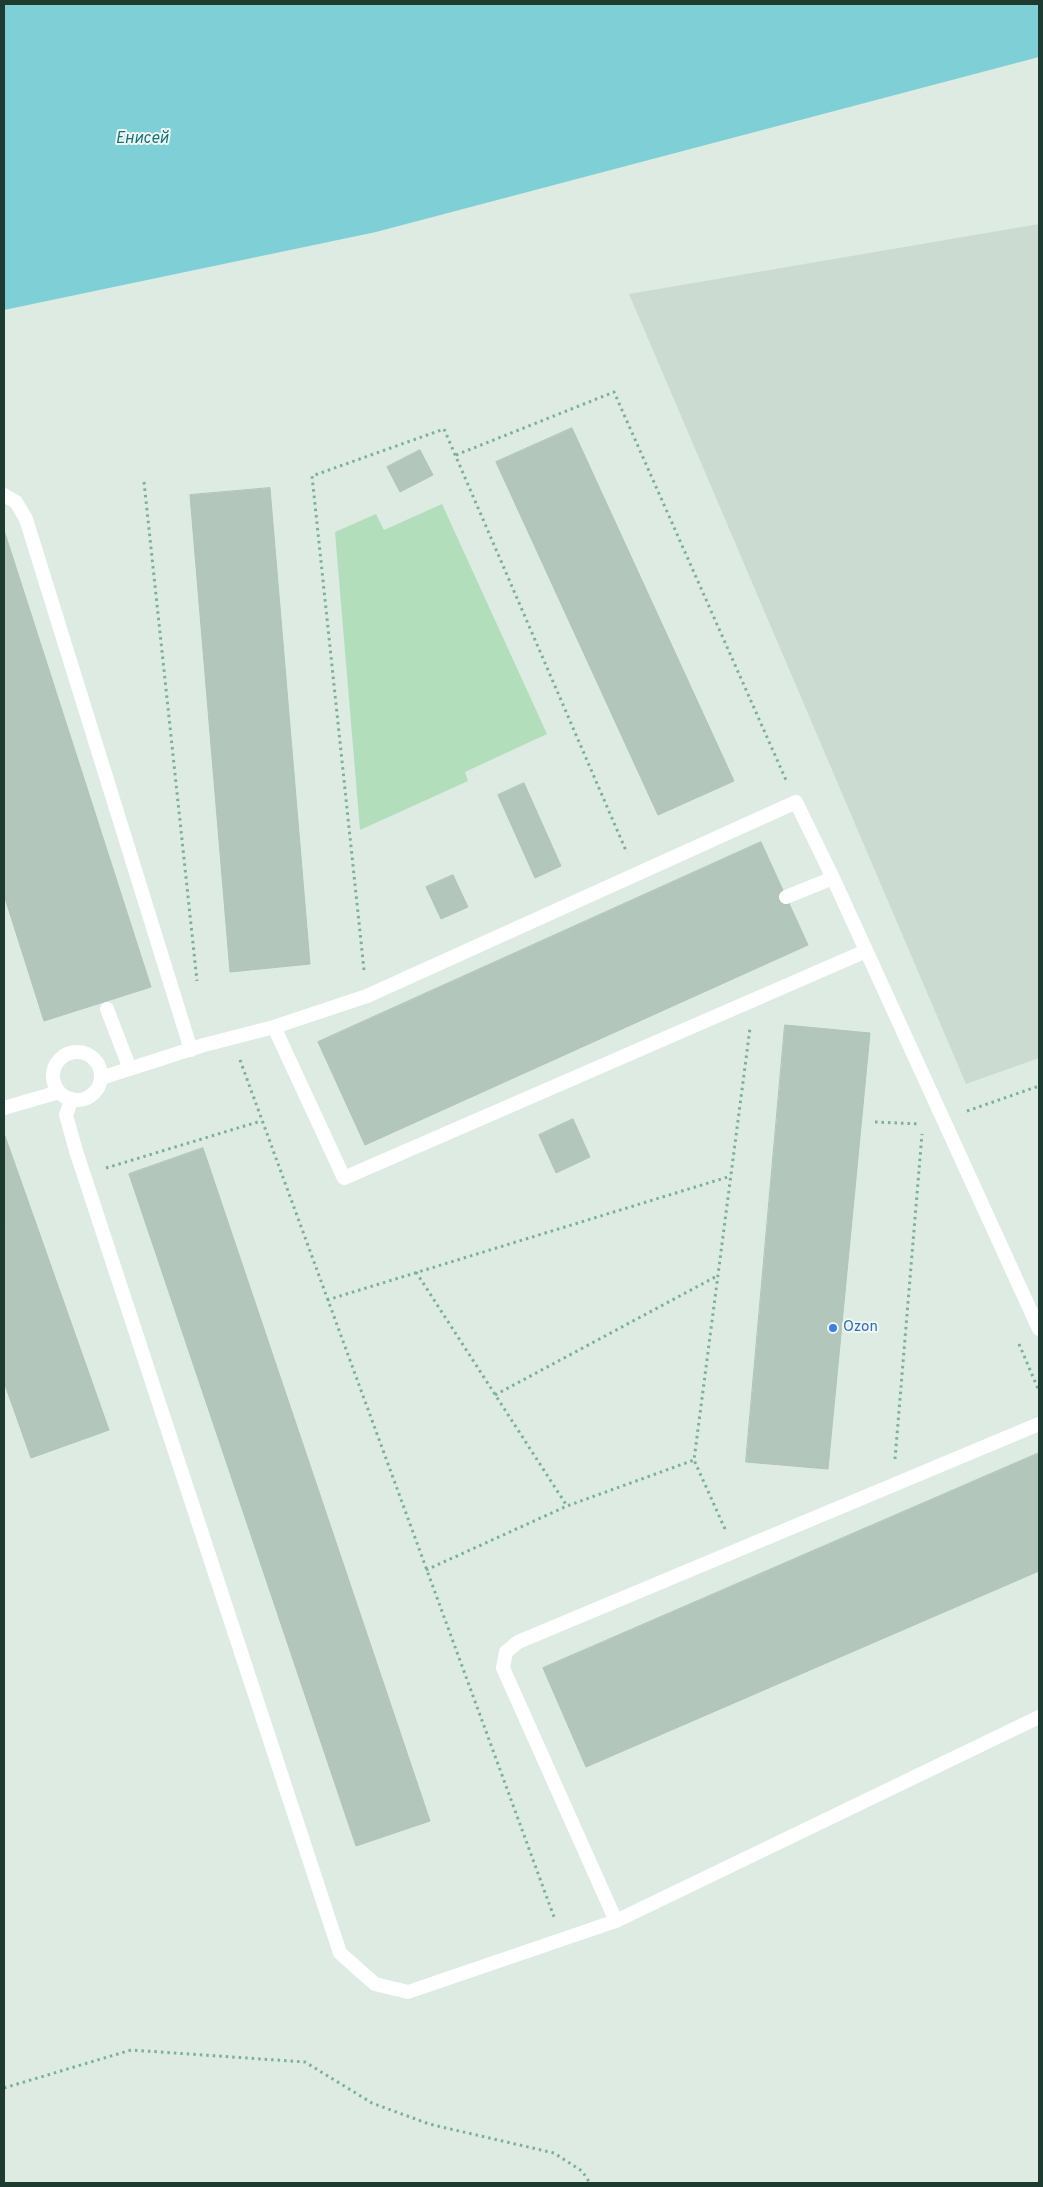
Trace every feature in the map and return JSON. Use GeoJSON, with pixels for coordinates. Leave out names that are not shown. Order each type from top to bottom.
{"type":"FeatureCollection","features":[{"type":"Feature","properties":{"kind":"lane"},"geometry":{"type":"LineString","coordinates":[[4,495],[16,502],[26,518],[191,1050]]}},
{"type":"Feature","properties":{"kind":"lane"},"geometry":{"type":"LineString","coordinates":[[101,1078],[274,1027],[367,996],[796,802],[833,878],[1039,1329]]}},
{"type":"Feature","properties":{"kind":"lane"},"geometry":{"type":"LineString","coordinates":[[786,897],[833,878]]}},
{"type":"Feature","properties":{"kind":"lane"},"geometry":{"type":"LineString","coordinates":[[274,1027],[344,1178],[866,951]]}},
{"type":"Feature","properties":{"kind":"lane"},"geometry":{"type":"LineString","coordinates":[[107,1009],[130,1068]]}},
{"type":"Feature","properties":{"kind":"lane"},"geometry":{"type":"LineString","coordinates":[[4,1108],[58,1092],[72,1099],[88,1097],[99,1086],[101,1078],[100,1070],[92,1056],[85,1053],[69,1053],[57,1062],[53,1069],[53,1077],[58,1092]]}},
{"type":"Feature","properties":{"kind":"lane"},"geometry":{"type":"LineString","coordinates":[[72,1099],[66,1115],[84,1175],[340,1953],[375,1984],[408,1992],[616,1921],[1039,1716]]}},
{"type":"Feature","properties":{"kind":"lane"},"geometry":{"type":"LineString","coordinates":[[616,1921],[503,1668],[506,1652],[518,1642],[1039,1424]]}},
{"type":"Feature","properties":{"kind":"path"},"geometry":{"type":"LineString","coordinates":[[456,455],[614,392],[796,802]]}},
{"type":"Feature","properties":{"kind":"path"},"geometry":{"type":"LineString","coordinates":[[367,996],[312,476],[444,429],[636,874]]}},
{"type":"Feature","properties":{"kind":"path"},"geometry":{"type":"LineString","coordinates":[[144,482],[198,986]]}},
{"type":"Feature","properties":{"kind":"path"},"geometry":{"type":"LineString","coordinates":[[735,1552],[694,1460],[753,1000]]}},
{"type":"Feature","properties":{"kind":"path"},"geometry":{"type":"LineString","coordinates":[[232,1038],[562,1939]]}},
{"type":"Feature","properties":{"kind":"path"},"geometry":{"type":"LineString","coordinates":[[944,1119],[1039,1086]]}},
{"type":"Feature","properties":{"kind":"path"},"geometry":{"type":"LineString","coordinates":[[84,1175],[261,1121]]}},
{"type":"Feature","properties":{"kind":"path"},"geometry":{"type":"LineString","coordinates":[[875,1122],[923,1124],[893,1485]]}},
{"type":"Feature","properties":{"kind":"path"},"geometry":{"type":"LineString","coordinates":[[327,1300],[731,1176]]}},
{"type":"Feature","properties":{"kind":"path"},"geometry":{"type":"LineString","coordinates":[[416,1272],[567,1506]]}},
{"type":"Feature","properties":{"kind":"path"},"geometry":{"type":"LineString","coordinates":[[495,1395],[718,1276]]}},
{"type":"Feature","properties":{"kind":"path"},"geometry":{"type":"LineString","coordinates":[[426,1570],[567,1506],[694,1460]]}},
{"type":"Feature","properties":{"kind":"path"},"geometry":{"type":"LineString","coordinates":[[4,2088],[131,2050],[305,2062],[372,2103],[429,2124],[554,2153],[582,2171],[590,2183]]}},
{"type":"Feature","properties":{"kind":"shaded area"},"geometry":{"type":"Polygon","coordinates":[[[1039,224],[1039,1058],[966,1084],[629,294],[1039,224]]]}},
{"type":"Feature","properties":{"kind":"green space"},"geometry":{"type":"Polygon","coordinates":[[[442,504],[547,734],[465,772],[468,781],[360,830],[335,532],[376,514],[384,530],[442,504]]]}},
{"type":"Feature","properties":{"kind":"water","name":"Енисей"},"geometry":{"type":"Polygon","coordinates":[[[4,4],[1039,4],[1039,57],[376,232],[4,310],[4,4]]]}},
{"type":"Feature","properties":{"kind":"building"},"geometry":{"type":"Polygon","coordinates":[[[572,428],[734,781],[658,815],[496,462],[572,428]]]}},
{"type":"Feature","properties":{"kind":"building"},"geometry":{"type":"Polygon","coordinates":[[[420,450],[433,475],[400,492],[387,467],[420,450]]]}},
{"type":"Feature","properties":{"kind":"building"},"geometry":{"type":"Polygon","coordinates":[[[270,488],[310,964],[230,972],[190,495],[270,488]]]}},
{"type":"Feature","properties":{"kind":"building"},"geometry":{"type":"Polygon","coordinates":[[[4,530],[151,987],[44,1021],[4,895],[4,530]]]}},
{"type":"Feature","properties":{"kind":"building"},"geometry":{"type":"Polygon","coordinates":[[[524,783],[561,866],[535,878],[498,795],[524,783]]]}},
{"type":"Feature","properties":{"kind":"building"},"geometry":{"type":"Polygon","coordinates":[[[761,842],[808,945],[365,1145],[318,1042],[761,842]]]}},
{"type":"Feature","properties":{"kind":"building"},"geometry":{"type":"Polygon","coordinates":[[[453,875],[468,907],[441,919],[426,887],[453,875]]]}},
{"type":"Feature","properties":{"kind":"building"},"geometry":{"type":"Polygon","coordinates":[[[785,1025],[870,1033],[828,1469],[746,1462],[785,1025]]]}},
{"type":"Feature","properties":{"kind":"building"},"geometry":{"type":"Polygon","coordinates":[[[573,1119],[590,1157],[556,1173],[539,1135],[573,1119]]]}},
{"type":"Feature","properties":{"kind":"building"},"geometry":{"type":"Polygon","coordinates":[[[5,1136],[109,1430],[31,1458],[4,1382],[5,1136]]]}},
{"type":"Feature","properties":{"kind":"building"},"geometry":{"type":"Polygon","coordinates":[[[203,1148],[430,1821],[356,1846],[129,1174],[203,1148]]]}},
{"type":"Feature","properties":{"kind":"building"},"geometry":{"type":"Polygon","coordinates":[[[1039,1453],[1039,1571],[586,1767],[543,1668],[1039,1453]]]}},
{"type":"Feature","properties":{"kind":"place","name":"Ozon"},"geometry":{"type":"Point","coordinates":[833,1328]}}]}
